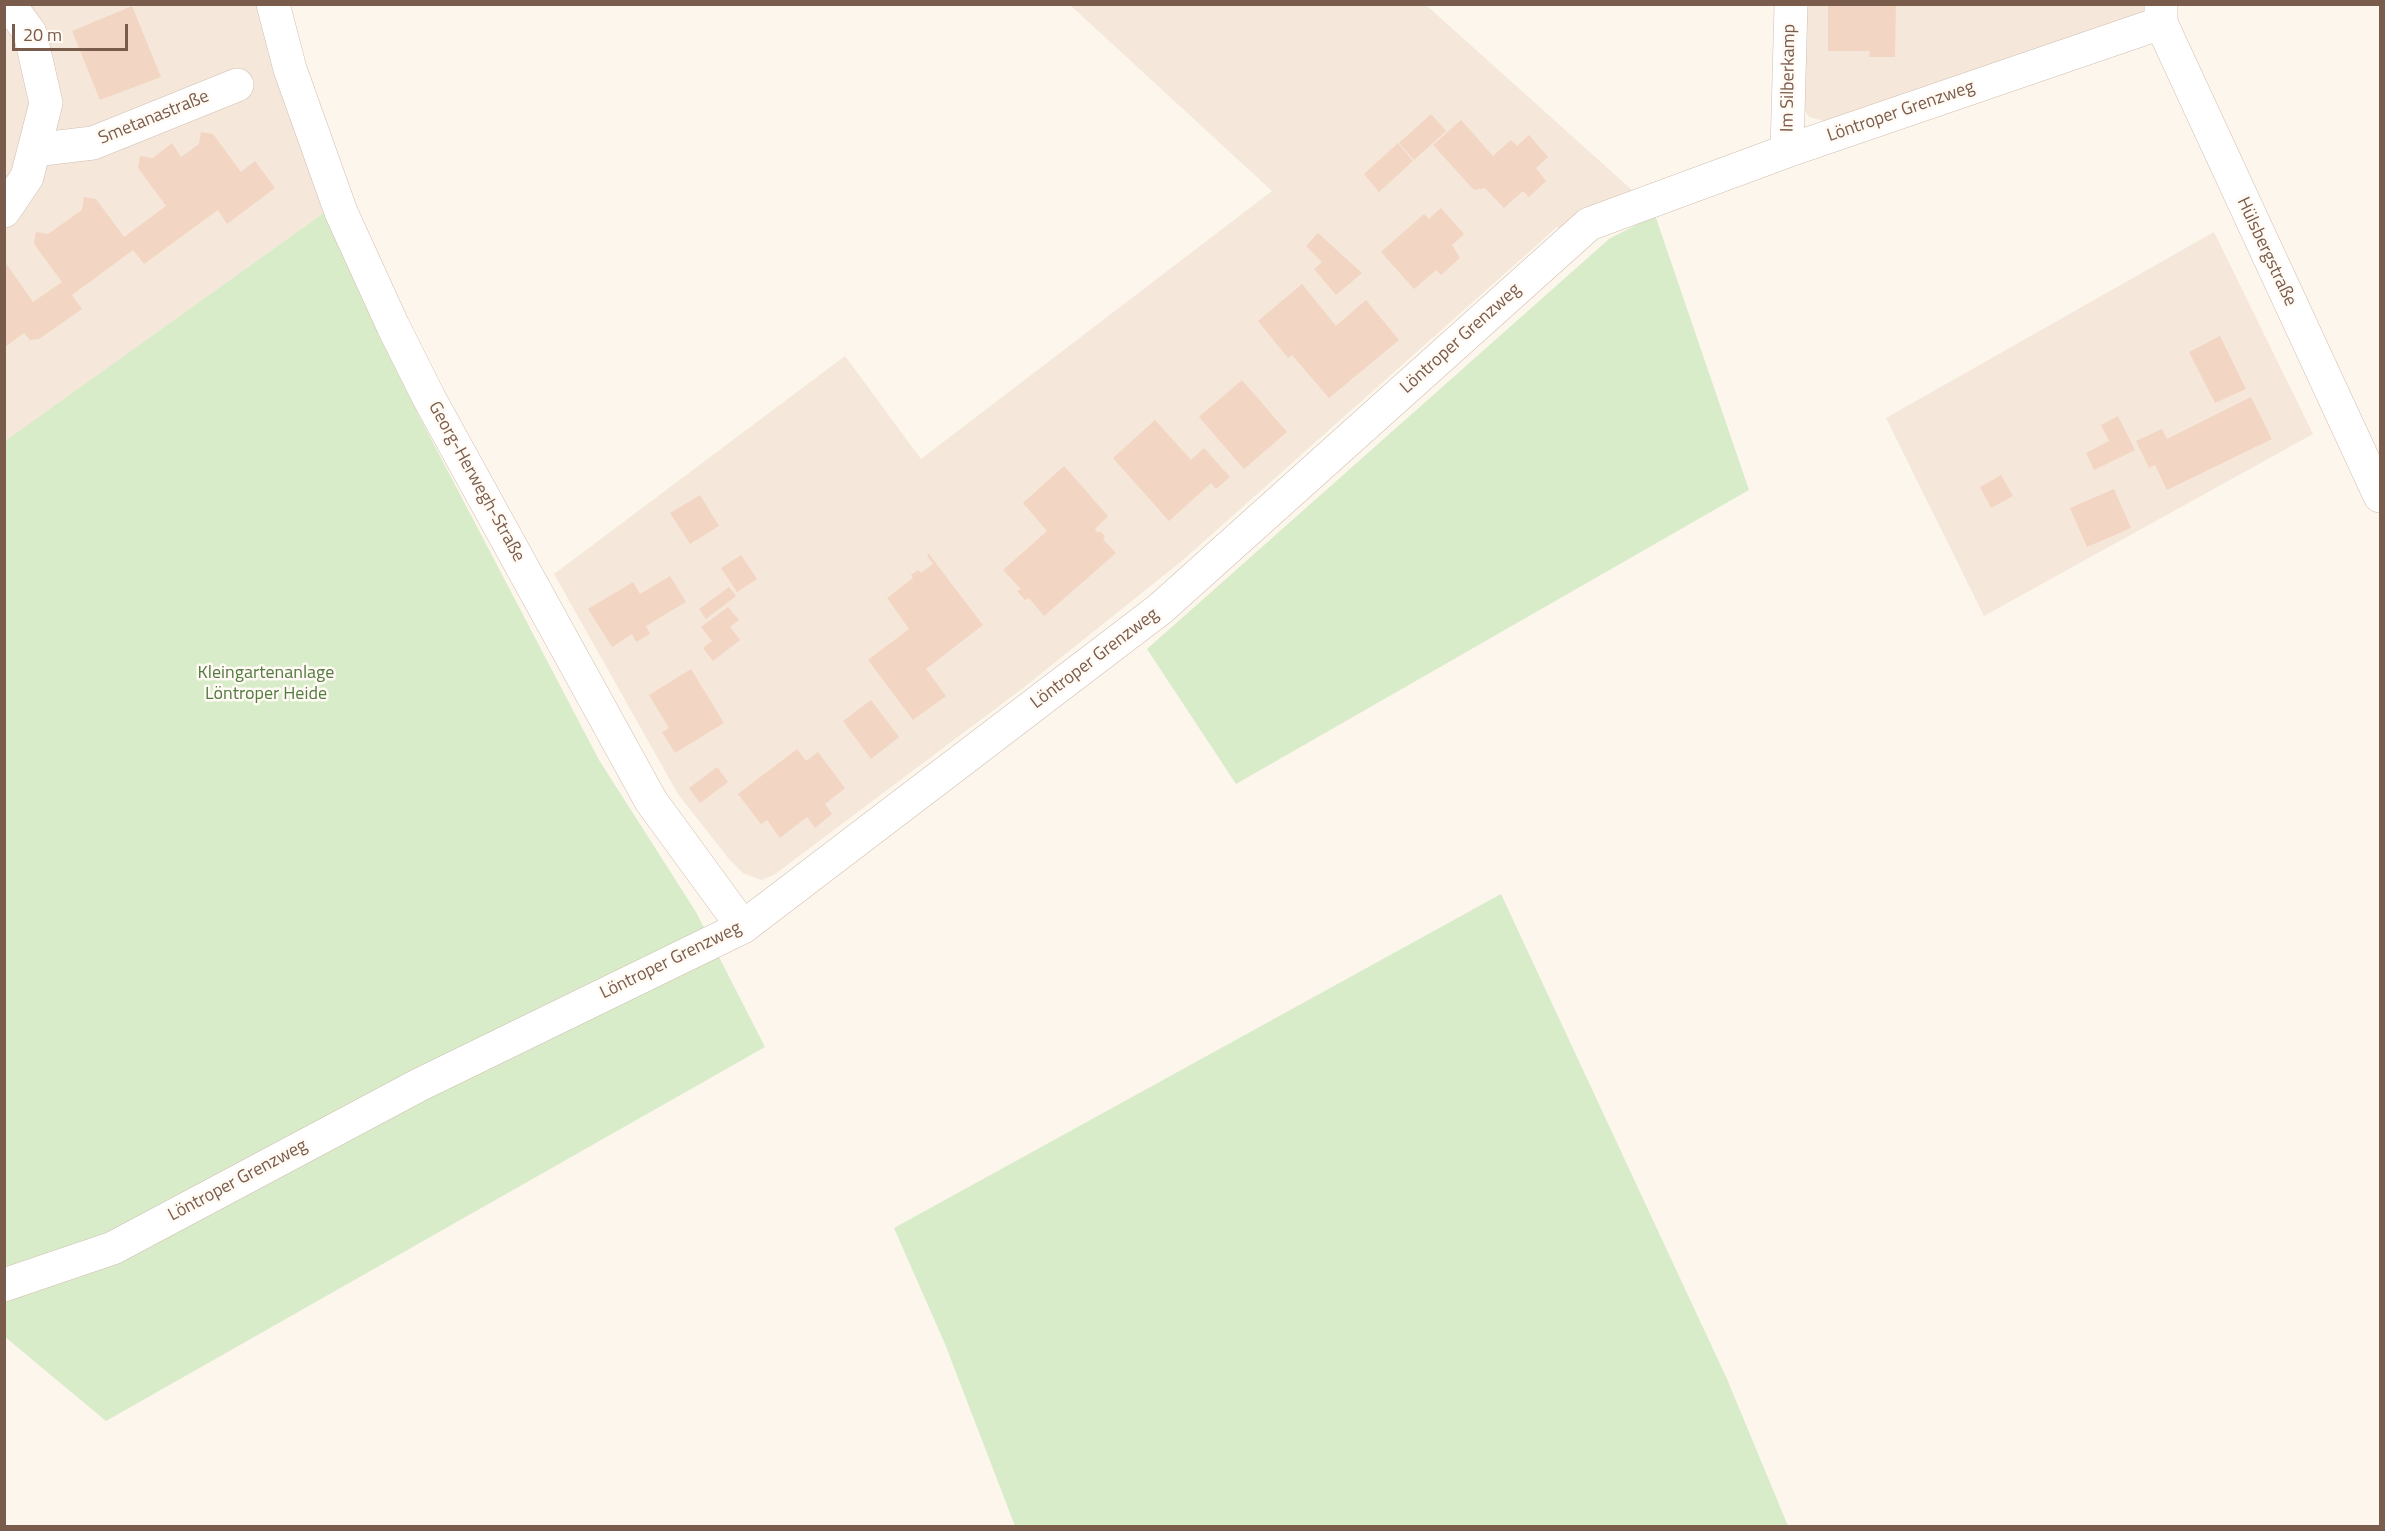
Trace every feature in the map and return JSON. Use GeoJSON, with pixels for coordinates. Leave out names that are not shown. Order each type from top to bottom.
{"type":"FeatureCollection","features":[{"type":"Feature","properties":{"kind":"street"},"geometry":{"type":"LineString","coordinates":[[4,211],[27,177],[46,103],[30,33],[9,4]]}},
{"type":"Feature","properties":{"kind":"street","name":"Georg-Herwegh-Straße"},"geometry":{"type":"LineString","coordinates":[[273,4],[290,69],[341,212],[398,336],[651,801],[743,927]]}},
{"type":"Feature","properties":{"kind":"street","name":"Im Silberkamp"},"geometry":{"type":"LineString","coordinates":[[1787,150],[1791,4]]}},
{"type":"Feature","properties":{"kind":"street","name":"Löntroper Grenzweg"},"geometry":{"type":"LineString","coordinates":[[4,1285],[113,1248],[419,1085],[743,927],[1160,609],[1589,224],[2161,14]]}},
{"type":"Feature","properties":{"kind":"street","name":"Hülsbergstraße"},"geometry":{"type":"LineString","coordinates":[[2161,14],[2380,496]]}},
{"type":"Feature","properties":{"kind":"street","name":"Smetanastraße"},"geometry":{"type":"LineString","coordinates":[[34,150],[93,143],[237,85]]}},
{"type":"Feature","properties":{"kind":"shaded area"},"geometry":{"type":"Polygon","coordinates":[[[5,5],[263,5],[329,209],[5,442],[5,5]]]}},
{"type":"Feature","properties":{"kind":"shaded area"},"geometry":{"type":"Polygon","coordinates":[[[1070,5],[1426,5],[1632,190],[1592,211],[1563,232],[1557,227],[1183,560],[1023,688],[774,875],[761,880],[743,873],[729,859],[678,794],[554,574],[845,356],[921,459],[1272,191],[1070,5]]]}},
{"type":"Feature","properties":{"kind":"shaded area"},"geometry":{"type":"Polygon","coordinates":[[[1799,5],[2177,5],[1827,122],[1809,117],[1799,102],[1799,5]]]}},
{"type":"Feature","properties":{"kind":"shaded area"},"geometry":{"type":"Polygon","coordinates":[[[2214,232],[2313,434],[1984,616],[1886,418],[2214,232]]]}},
{"type":"Feature","properties":{"kind":"green space","name":"Kleingartenanlage Löntroper Heide"},"geometry":{"type":"Polygon","coordinates":[[[329,209],[418,414],[599,760],[696,912],[765,1047],[106,1421],[5,1337],[4,442],[329,209]]]}},
{"type":"Feature","properties":{"kind":"green space"},"geometry":{"type":"Polygon","coordinates":[[[1655,215],[1749,490],[1236,784],[1147,649],[1609,239],[1655,215]]]}},
{"type":"Feature","properties":{"kind":"green space"},"geometry":{"type":"Polygon","coordinates":[[[1501,894],[1727,1379],[1788,1526],[1015,1526],[945,1344],[894,1228],[1501,894]]]}},
{"type":"Feature","properties":{"kind":"building"},"geometry":{"type":"Polygon","coordinates":[[[1828,4],[1896,4],[1895,57],[1869,57],[1870,51],[1828,51],[1828,4]]]}},
{"type":"Feature","properties":{"kind":"building"},"geometry":{"type":"Polygon","coordinates":[[[132,6],[161,77],[100,100],[72,31],[132,6]]]}},
{"type":"Feature","properties":{"kind":"building"},"geometry":{"type":"Polygon","coordinates":[[[1431,114],[1446,131],[1414,160],[1399,143],[1431,114]]]}},
{"type":"Feature","properties":{"kind":"building"},"geometry":{"type":"Polygon","coordinates":[[[1461,120],[1493,156],[1511,140],[1517,146],[1529,135],[1548,157],[1536,168],[1546,181],[1529,197],[1523,191],[1504,208],[1485,188],[1474,190],[1433,145],[1461,120]]]}},
{"type":"Feature","properties":{"kind":"building"},"geometry":{"type":"Polygon","coordinates":[[[201,132],[213,134],[241,172],[255,161],[275,188],[227,224],[218,210],[144,264],[133,250],[72,295],[82,309],[39,339],[30,340],[24,333],[5,347],[5,262],[33,302],[62,282],[34,244],[36,232],[48,234],[82,210],[84,197],[96,199],[124,237],[166,206],[138,168],[140,156],[153,158],[172,143],[181,157],[199,144],[201,132]]]}},
{"type":"Feature","properties":{"kind":"building"},"geometry":{"type":"Polygon","coordinates":[[[1398,143],[1413,161],[1379,192],[1364,174],[1398,143]]]}},
{"type":"Feature","properties":{"kind":"building"},"geometry":{"type":"Polygon","coordinates":[[[1441,208],[1464,234],[1452,245],[1460,258],[1441,275],[1436,270],[1414,289],[1381,252],[1424,214],[1429,219],[1441,208]]]}},
{"type":"Feature","properties":{"kind":"building"},"geometry":{"type":"Polygon","coordinates":[[[1318,233],[1362,273],[1336,295],[1314,269],[1322,262],[1306,246],[1318,233]]]}},
{"type":"Feature","properties":{"kind":"building"},"geometry":{"type":"Polygon","coordinates":[[[1302,284],[1336,326],[1366,300],[1399,340],[1329,398],[1292,355],[1288,358],[1258,321],[1302,284]]]}},
{"type":"Feature","properties":{"kind":"building"},"geometry":{"type":"Polygon","coordinates":[[[2220,336],[2246,389],[2215,403],[2189,352],[2220,336]]]}},
{"type":"Feature","properties":{"kind":"building"},"geometry":{"type":"Polygon","coordinates":[[[1242,380],[1287,432],[1244,469],[1199,417],[1242,380]]]}},
{"type":"Feature","properties":{"kind":"building"},"geometry":{"type":"Polygon","coordinates":[[[2251,397],[2272,439],[2167,490],[2155,465],[2149,468],[2136,441],[2162,429],[2167,439],[2251,397]]]}},
{"type":"Feature","properties":{"kind":"building"},"geometry":{"type":"Polygon","coordinates":[[[2118,416],[2135,450],[2094,470],[2086,453],[2109,441],[2101,425],[2118,416]]]}},
{"type":"Feature","properties":{"kind":"building"},"geometry":{"type":"Polygon","coordinates":[[[1155,420],[1191,460],[1204,448],[1230,477],[1216,489],[1211,483],[1169,521],[1113,458],[1155,420]]]}},
{"type":"Feature","properties":{"kind":"building"},"geometry":{"type":"Polygon","coordinates":[[[1064,466],[1108,516],[1095,529],[1105,536],[1103,539],[1116,553],[1044,616],[1029,598],[1025,600],[1017,591],[1021,589],[1003,570],[1047,531],[1023,503],[1064,466]]]}},
{"type":"Feature","properties":{"kind":"building"},"geometry":{"type":"Polygon","coordinates":[[[2001,475],[2013,496],[1991,508],[1980,487],[2001,475]]]}},
{"type":"Feature","properties":{"kind":"building"},"geometry":{"type":"Polygon","coordinates":[[[2114,489],[2131,528],[2087,547],[2070,508],[2114,489]]]}},
{"type":"Feature","properties":{"kind":"building"},"geometry":{"type":"Polygon","coordinates":[[[700,495],[719,526],[690,544],[670,513],[700,495]]]}},
{"type":"Feature","properties":{"kind":"building"},"geometry":{"type":"Polygon","coordinates":[[[928,553],[983,625],[926,669],[946,696],[913,720],[868,660],[909,629],[887,598],[913,578],[911,575],[918,570],[921,573],[933,564],[928,553]]]}},
{"type":"Feature","properties":{"kind":"building"},"geometry":{"type":"Polygon","coordinates":[[[741,555],[757,579],[737,592],[721,568],[741,555]]]}},
{"type":"Feature","properties":{"kind":"building"},"geometry":{"type":"Polygon","coordinates":[[[670,576],[686,602],[646,626],[650,634],[636,642],[632,634],[612,647],[588,609],[633,582],[640,594],[670,576]]]}},
{"type":"Feature","properties":{"kind":"building"},"geometry":{"type":"Polygon","coordinates":[[[729,587],[736,596],[706,619],[699,609],[729,587]]]}},
{"type":"Feature","properties":{"kind":"building"},"geometry":{"type":"Polygon","coordinates":[[[728,607],[739,620],[730,627],[740,640],[713,661],[703,648],[712,641],[701,627],[728,607]]]}},
{"type":"Feature","properties":{"kind":"building"},"geometry":{"type":"Polygon","coordinates":[[[691,669],[724,723],[675,753],[662,732],[669,728],[649,695],[691,669]]]}},
{"type":"Feature","properties":{"kind":"building"},"geometry":{"type":"Polygon","coordinates":[[[871,700],[899,737],[871,759],[843,721],[871,700]]]}},
{"type":"Feature","properties":{"kind":"building"},"geometry":{"type":"Polygon","coordinates":[[[797,749],[806,761],[818,752],[845,788],[825,804],[832,814],[815,828],[807,817],[780,838],[767,820],[761,824],[738,794],[797,749]]]}},
{"type":"Feature","properties":{"kind":"building"},"geometry":{"type":"Polygon","coordinates":[[[717,767],[728,782],[700,803],[689,788],[717,767]]]}}]}
